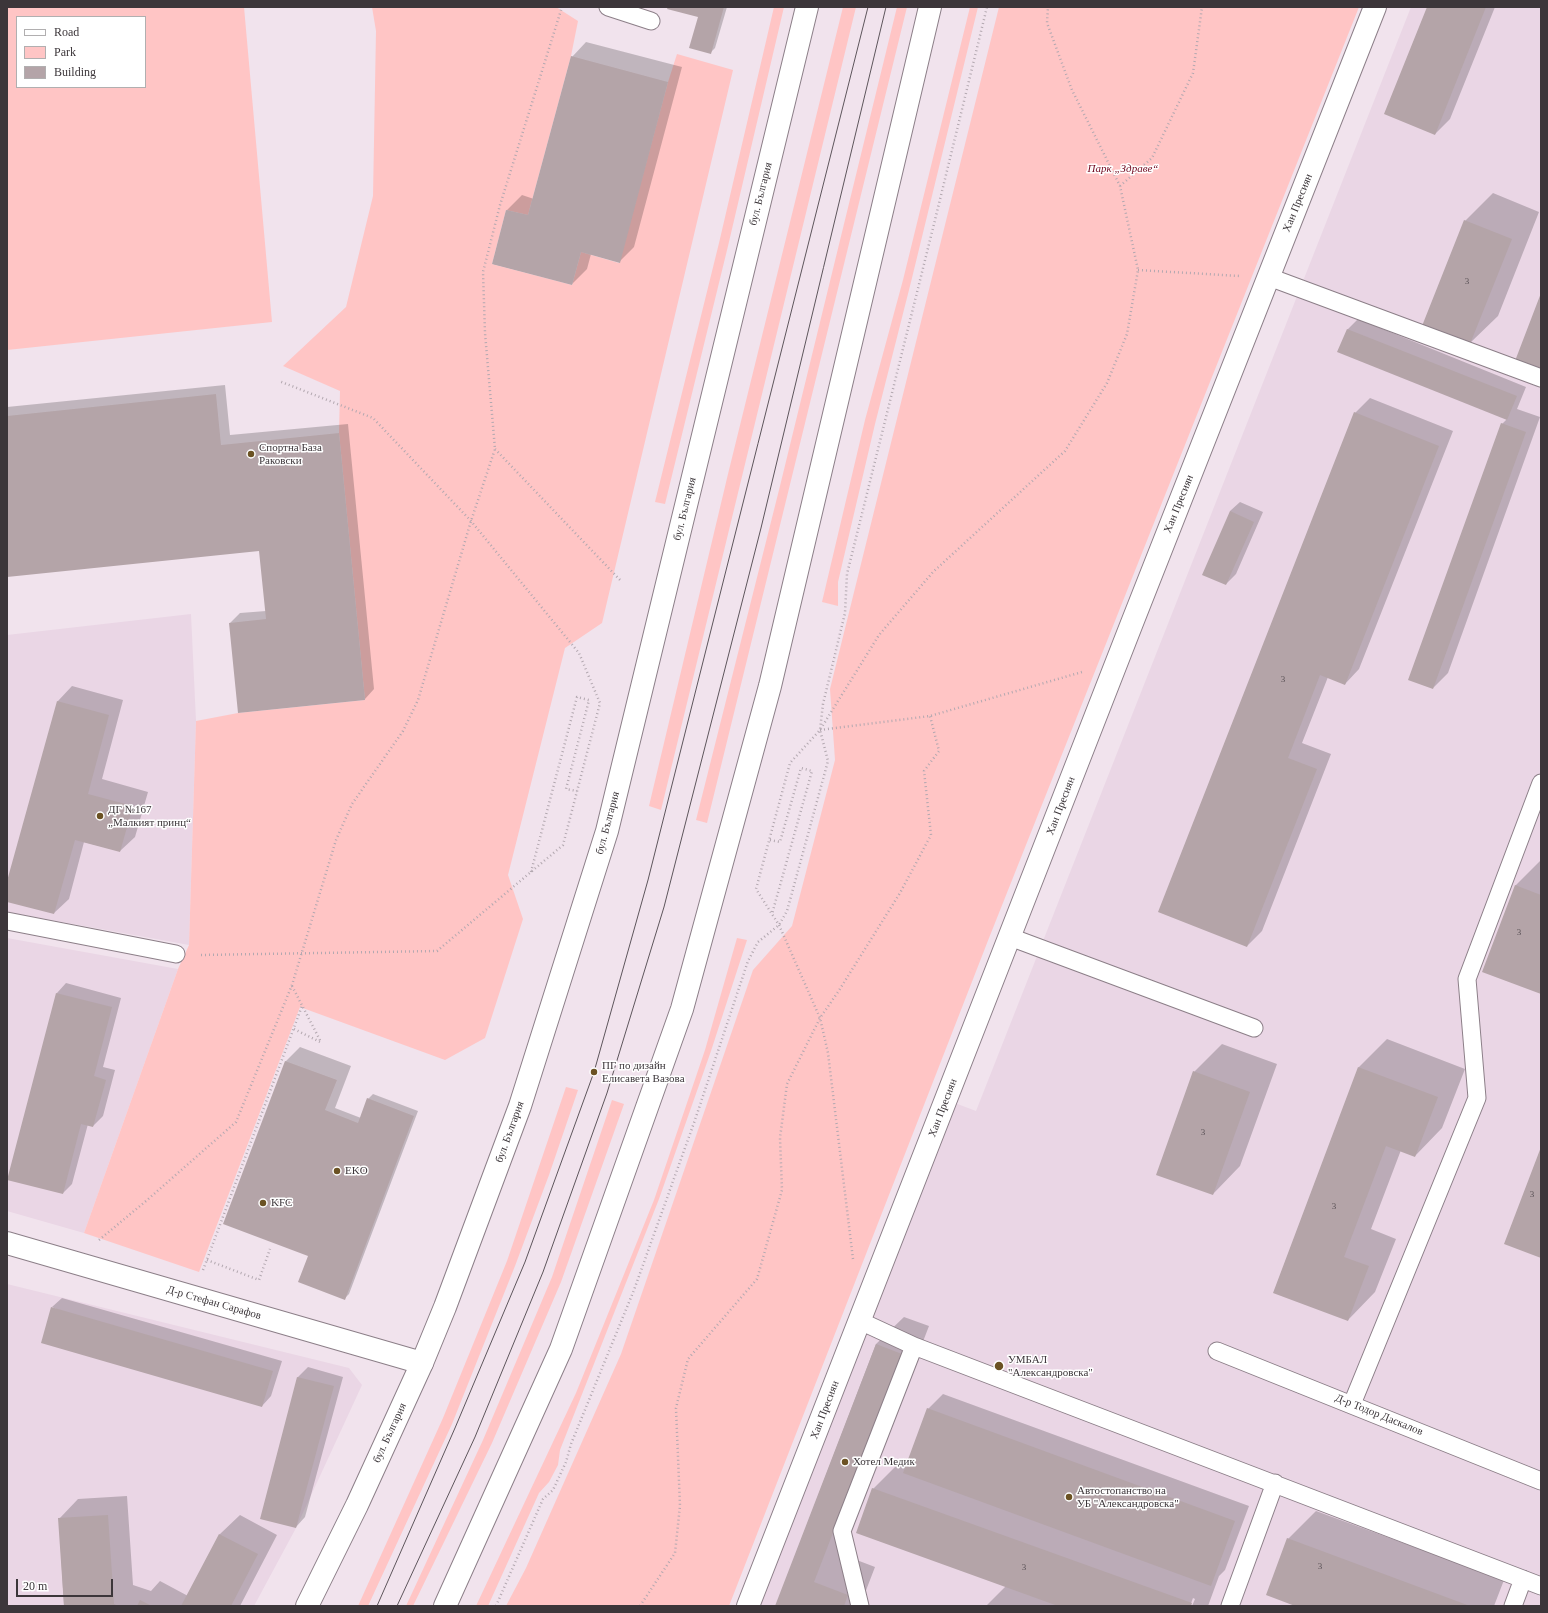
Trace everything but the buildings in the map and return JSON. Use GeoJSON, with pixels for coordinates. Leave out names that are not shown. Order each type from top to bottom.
{"type":"FeatureCollection","features":[{"type":"Feature","properties":{"kind":"main road","name":"бул. България"},"geometry":{"type":"LineString","coordinates":[[307,1606],[357,1505],[422,1363],[445,1307],[520,1106],[607,831],[807,7]]}},
{"type":"Feature","properties":{"kind":"main road"},"geometry":{"type":"LineString","coordinates":[[445,1606],[561,1349],[682,1009],[770,686],[930,7]]}},
{"type":"Feature","properties":{"kind":"main road","name":"Хан Пресиян"},"geometry":{"type":"LineString","coordinates":[[748,1606],[1375,7]]}},
{"type":"Feature","properties":{"kind":"main road","name":"Д-р Стефан Сарафов"},"geometry":{"type":"LineString","coordinates":[[7,1243],[422,1363]]}},
{"type":"Feature","properties":{"kind":"lane"},"geometry":{"type":"LineString","coordinates":[[608,7],[651,22]]}},
{"type":"Feature","properties":{"kind":"lane"},"geometry":{"type":"LineString","coordinates":[[1269,277],[1541,378]]}},
{"type":"Feature","properties":{"kind":"lane"},"geometry":{"type":"LineString","coordinates":[[1352,1404],[1477,1098],[1467,979],[1541,783]]}},
{"type":"Feature","properties":{"kind":"lane"},"geometry":{"type":"LineString","coordinates":[[7,921],[176,954]]}},
{"type":"Feature","properties":{"kind":"lane"},"geometry":{"type":"LineString","coordinates":[[1010,937],[1254,1028]]}},
{"type":"Feature","properties":{"kind":"lane"},"geometry":{"type":"LineString","coordinates":[[860,1321],[914,1346],[1541,1586]]}},
{"type":"Feature","properties":{"kind":"lane"},"geometry":{"type":"LineString","coordinates":[[860,1606],[842,1531],[914,1346]]}},
{"type":"Feature","properties":{"kind":"lane","name":"Д-р Тодор Даскалов"},"geometry":{"type":"LineString","coordinates":[[1217,1351],[1541,1481]]}},
{"type":"Feature","properties":{"kind":"lane"},"geometry":{"type":"LineString","coordinates":[[1230,1606],[1275,1483]]}},
{"type":"Feature","properties":{"kind":"lane"},"geometry":{"type":"LineString","coordinates":[[1513,1606],[1523,1579]]}},
{"type":"Feature","properties":{"kind":"path"},"geometry":{"type":"LineString","coordinates":[[72,1262],[146,1202],[236,1122],[292,985],[336,840],[352,804],[403,731],[418,700],[471,521],[495,449],[485,332],[483,272],[500,205],[562,7]]}},
{"type":"Feature","properties":{"kind":"path"},"geometry":{"type":"LineString","coordinates":[[496,1606],[543,1499],[553,1490],[566,1462],[571,1444],[634,1290],[695,1120],[748,962],[758,942],[779,925],[787,912],[828,761],[820,730],[823,704],[845,613],[847,574],[987,7]]}},
{"type":"Feature","properties":{"kind":"path"},"geometry":{"type":"LineString","coordinates":[[853,1266],[828,1053],[820,1018],[779,925],[756,890],[790,763],[820,730],[879,635],[928,578],[1065,451],[1107,383],[1127,334],[1138,270],[1120,186],[1072,90],[1047,23],[1048,7]]}},
{"type":"Feature","properties":{"kind":"path"},"geometry":{"type":"LineString","coordinates":[[1120,186],[1152,158],[1193,73],[1202,7]]}},
{"type":"Feature","properties":{"kind":"path"},"geometry":{"type":"LineString","coordinates":[[1138,270],[1269,277]]}},
{"type":"Feature","properties":{"kind":"path"},"geometry":{"type":"LineString","coordinates":[[219,956],[437,951],[563,845],[600,703],[579,653],[471,521],[373,418],[279,381]]}},
{"type":"Feature","properties":{"kind":"path"},"geometry":{"type":"LineString","coordinates":[[495,449],[621,581]]}},
{"type":"Feature","properties":{"kind":"path"},"geometry":{"type":"LineString","coordinates":[[820,730],[930,716],[1083,672],[1114,670]]}},
{"type":"Feature","properties":{"kind":"path"},"geometry":{"type":"LineString","coordinates":[[531,872],[577,697],[589,700],[566,789],[577,791]]}},
{"type":"Feature","properties":{"kind":"path"},"geometry":{"type":"LineString","coordinates":[[640,1606],[675,1552],[680,1506],[676,1408],[688,1359],[757,1280],[782,1190],[780,1138],[787,1084],[820,1018],[900,893],[931,835],[924,771],[939,751],[930,716]]}},
{"type":"Feature","properties":{"kind":"path"},"geometry":{"type":"LineString","coordinates":[[770,840],[780,842],[801,768],[812,771],[772,915]]}},
{"type":"Feature","properties":{"kind":"path"},"geometry":{"type":"LineString","coordinates":[[292,985],[321,1042],[294,1029]]}},
{"type":"Feature","properties":{"kind":"path"},"geometry":{"type":"LineString","coordinates":[[205,1265],[302,1006]]}},
{"type":"Feature","properties":{"kind":"path"},"geometry":{"type":"LineString","coordinates":[[207,1260],[259,1280],[270,1249]]}},
{"type":"Feature","properties":{"kind":"shaded area"},"geometry":{"type":"Polygon","coordinates":[[[1411,7],[1541,7],[1541,1606],[748,1606],[947,1100],[976,1111],[1411,7]]]}},
{"type":"Feature","properties":{"kind":"shaded area","name":"ДГ №167 „Малкият принц“"},"geometry":{"type":"Polygon","coordinates":[[[191,614],[196,721],[189,945],[7,912],[7,635],[191,614]]]}},
{"type":"Feature","properties":{"kind":"shaded area"},"geometry":{"type":"Polygon","coordinates":[[[7,938],[178,969],[84,1233],[7,1211],[7,938]]]}},
{"type":"Feature","properties":{"kind":"shaded area"},"geometry":{"type":"Polygon","coordinates":[[[7,1284],[349,1368],[362,1385],[296,1528],[254,1606],[7,1606],[7,1284]]]}},
{"type":"Feature","properties":{"kind":"green space"},"geometry":{"type":"Polygon","coordinates":[[[7,7],[244,7],[272,322],[7,350],[7,7]]]}},
{"type":"Feature","properties":{"kind":"green space"},"geometry":{"type":"Polygon","coordinates":[[[372,7],[556,7],[578,21],[571,56],[528,215],[506,210],[492,264],[572,285],[581,252],[619,263],[677,54],[733,70],[602,623],[565,648],[508,875],[523,919],[485,1038],[445,1060],[300,1007],[199,1272],[84,1233],[178,969],[189,945],[196,721],[238,713],[365,700],[339,433],[340,391],[283,366],[346,307],[373,196],[376,31],[372,7]]]}},
{"type":"Feature","properties":{"kind":"green space"},"geometry":{"type":"Polygon","coordinates":[[[774,7],[784,7],[728,246],[665,504],[655,502],[719,243],[774,7]]]}},
{"type":"Feature","properties":{"kind":"green space"},"geometry":{"type":"Polygon","coordinates":[[[843,7],[856,7],[661,810],[649,806],[728,474],[843,7]]]}},
{"type":"Feature","properties":{"kind":"green space"},"geometry":{"type":"Polygon","coordinates":[[[897,7],[907,7],[707,823],[696,820],[779,490],[897,7]]]}},
{"type":"Feature","properties":{"kind":"green space"},"geometry":{"type":"Polygon","coordinates":[[[970,7],[978,7],[875,424],[838,582],[838,606],[822,602],[865,420],[903,280],[970,7]]]}},
{"type":"Feature","properties":{"kind":"green space","name":"Парк „Здраве“"},"geometry":{"type":"Polygon","coordinates":[[[999,7],[1359,7],[989,938],[729,1606],[506,1606],[526,1568],[621,1354],[753,970],[792,926],[835,760],[830,689],[999,7]]]}},
{"type":"Feature","properties":{"kind":"green space"},"geometry":{"type":"Polygon","coordinates":[[[737,938],[747,940],[711,1051],[659,1199],[560,1450],[558,1465],[549,1482],[539,1493],[488,1606],[476,1606],[576,1393],[654,1200],[705,1050],[737,938]]]}},
{"type":"Feature","properties":{"kind":"green space"},"geometry":{"type":"Polygon","coordinates":[[[566,1087],[578,1090],[549,1175],[515,1266],[452,1424],[368,1606],[358,1606],[443,1418],[507,1261],[566,1087]]]}},
{"type":"Feature","properties":{"kind":"green space"},"geometry":{"type":"Polygon","coordinates":[[[612,1100],[624,1104],[561,1282],[492,1443],[413,1606],[406,1606],[483,1440],[552,1277],[612,1100]]]}},
{"type":"Feature","properties":{"kind":"tram line"},"geometry":{"type":"LineString","coordinates":[[377,1606],[455,1428],[525,1262],[594,1072],[648,880],[868,7]]}},
{"type":"Feature","properties":{"kind":"tram line"},"geometry":{"type":"LineString","coordinates":[[397,1606],[475,1437],[543,1272],[607,1093],[664,907],[761,528],[886,7]]}},
{"type":"Feature","properties":{"kind":"place","name":"Спортна База Раковски"},"geometry":{"type":"Point","coordinates":[251,454]}},
{"type":"Feature","properties":{"kind":"place","name":"ДГ №167 „Малкият принц“"},"geometry":{"type":"Point","coordinates":[100,816]}},
{"type":"Feature","properties":{"kind":"place","name":"ПГ по дизайн Елисавета Вазова"},"geometry":{"type":"Point","coordinates":[594,1072]}},
{"type":"Feature","properties":{"kind":"place","name":"EKO"},"geometry":{"type":"Point","coordinates":[337,1171]}},
{"type":"Feature","properties":{"kind":"place","name":"KFC"},"geometry":{"type":"Point","coordinates":[263,1203]}},
{"type":"Feature","properties":{"kind":"place","name":"УМБАЛ \"Александровска\""},"geometry":{"type":"Point","coordinates":[999,1366]}},
{"type":"Feature","properties":{"kind":"place","name":"Хотел Медик"},"geometry":{"type":"Point","coordinates":[845,1462]}},
{"type":"Feature","properties":{"kind":"place","name":"Автостопанство на УБ \"Александровска\""},"geometry":{"type":"Point","coordinates":[1069,1497]}}]}
